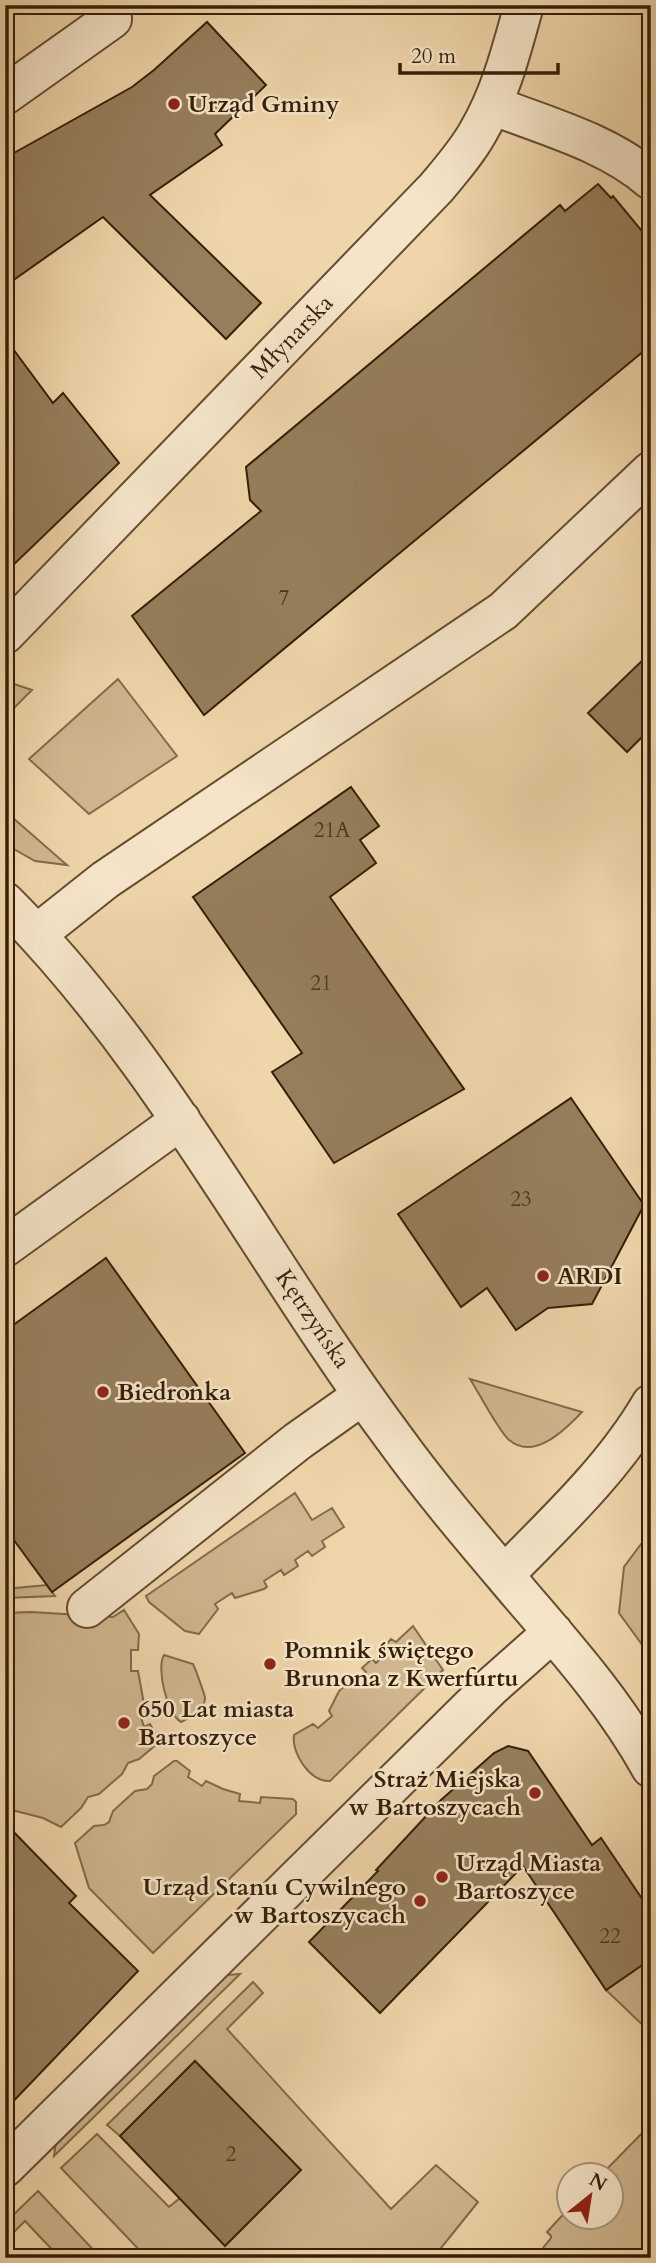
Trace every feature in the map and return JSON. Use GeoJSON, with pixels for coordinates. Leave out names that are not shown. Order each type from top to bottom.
{"type":"FeatureCollection","features":[{"type":"Feature","properties":{"kind":"street","name":"Młynarska"},"geometry":{"type":"LineString","coordinates":[[5,634],[436,188],[462,157],[492,105],[524,5]]}},
{"type":"Feature","properties":{"kind":"street"},"geometry":{"type":"LineString","coordinates":[[5,95],[111,12]]}},
{"type":"Feature","properties":{"kind":"street"},"geometry":{"type":"LineString","coordinates":[[492,105],[602,149],[651,180]]}},
{"type":"Feature","properties":{"kind":"street"},"geometry":{"type":"LineString","coordinates":[[37,933],[105,880],[503,611],[651,471]]}},
{"type":"Feature","properties":{"kind":"street","name":"Kętrzyńska"},"geometry":{"type":"LineString","coordinates":[[5,902],[37,933],[112,1023],[394,1439],[613,1707],[651,1768]]}},
{"type":"Feature","properties":{"kind":"street"},"geometry":{"type":"LineString","coordinates":[[5,1247],[180,1120]]}},
{"type":"Feature","properties":{"kind":"street"},"geometry":{"type":"LineString","coordinates":[[87,1608],[298,1441],[363,1395]]}},
{"type":"Feature","properties":{"kind":"street"},"geometry":{"type":"LineString","coordinates":[[504,1575],[646,1424]]}},
{"type":"Feature","properties":{"kind":"street"},"geometry":{"type":"LineString","coordinates":[[5,2167],[471,1706],[553,1632]]}},
{"type":"Feature","properties":{"kind":"shaded area"},"geometry":{"type":"Polygon","coordinates":[[[118,679],[177,756],[89,814],[29,759],[118,679]]]}},
{"type":"Feature","properties":{"kind":"shaded area"},"geometry":{"type":"Polygon","coordinates":[[[5,681],[32,690],[5,717],[5,681]]]}},
{"type":"Feature","properties":{"kind":"shaded area"},"geometry":{"type":"Polygon","coordinates":[[[5,811],[67,865],[35,861],[5,844],[5,811]]]}},
{"type":"Feature","properties":{"kind":"shaded area"},"geometry":{"type":"Polygon","coordinates":[[[470,1379],[582,1412],[548,1441],[528,1447],[518,1445],[504,1434],[470,1379]]]}},
{"type":"Feature","properties":{"kind":"shaded area"},"geometry":{"type":"Polygon","coordinates":[[[295,1493],[312,1520],[332,1508],[344,1527],[322,1541],[325,1547],[312,1556],[308,1551],[295,1560],[298,1566],[284,1575],[281,1570],[264,1581],[267,1587],[264,1589],[235,1598],[232,1593],[215,1604],[218,1609],[199,1634],[185,1631],[149,1602],[146,1596],[295,1493]]]}},
{"type":"Feature","properties":{"kind":"shaded area"},"geometry":{"type":"Polygon","coordinates":[[[641,1544],[651,1546],[651,1657],[619,1613],[624,1567],[641,1544]]]}},
{"type":"Feature","properties":{"kind":"shaded area"},"geometry":{"type":"Polygon","coordinates":[[[47,1585],[55,1596],[5,1598],[5,1589],[47,1585]]]}},
{"type":"Feature","properties":{"kind":"shaded area"},"geometry":{"type":"Polygon","coordinates":[[[124,1610],[139,1634],[138,1650],[131,1650],[131,1671],[138,1671],[144,1704],[138,1707],[144,1727],[150,1724],[158,1738],[157,1744],[139,1759],[128,1763],[122,1774],[99,1794],[88,1797],[81,1808],[61,1827],[43,1818],[12,1810],[5,1804],[5,1613],[113,1617],[124,1610]]]}},
{"type":"Feature","properties":{"kind":"shaded area"},"geometry":{"type":"Polygon","coordinates":[[[413,1626],[443,1670],[330,1781],[316,1777],[299,1758],[294,1735],[313,1724],[318,1728],[332,1716],[329,1711],[339,1691],[348,1683],[352,1686],[366,1672],[362,1668],[372,1659],[376,1663],[387,1652],[383,1648],[391,1639],[396,1642],[413,1626]]]}},
{"type":"Feature","properties":{"kind":"shaded area"},"geometry":{"type":"Polygon","coordinates":[[[164,1655],[193,1664],[205,1696],[200,1709],[181,1722],[171,1710],[164,1690],[161,1670],[164,1655]]]}},
{"type":"Feature","properties":{"kind":"shaded area"},"geometry":{"type":"Polygon","coordinates":[[[174,1761],[190,1771],[188,1777],[202,1786],[206,1781],[240,1794],[239,1801],[260,1803],[261,1797],[293,1799],[296,1802],[296,1814],[153,1953],[89,1888],[75,1843],[94,1826],[109,1822],[113,1811],[135,1791],[147,1789],[154,1776],[174,1761]]]}},
{"type":"Feature","properties":{"kind":"shaded area"},"geometry":{"type":"Polygon","coordinates":[[[651,1959],[651,2033],[606,1990],[651,1959]]]}},
{"type":"Feature","properties":{"kind":"shaded area"},"geometry":{"type":"Polygon","coordinates":[[[240,1974],[54,2156],[56,2142],[227,1975],[240,1974]]]}},
{"type":"Feature","properties":{"kind":"shaded area"},"geometry":{"type":"Polygon","coordinates":[[[253,1982],[263,1993],[227,2029],[391,2209],[436,2165],[478,2202],[433,2258],[147,2258],[61,2168],[97,2134],[169,2207],[180,2198],[300,2170],[195,2061],[120,2136],[107,2125],[253,1982]]]}},
{"type":"Feature","properties":{"kind":"shaded area"},"geometry":{"type":"Polygon","coordinates":[[[651,2124],[651,2258],[535,2258],[551,2238],[547,2232],[554,2224],[554,2232],[624,2232],[624,2162],[614,2162],[651,2124]]]}},
{"type":"Feature","properties":{"kind":"shaded area"},"geometry":{"type":"Polygon","coordinates":[[[38,2191],[101,2258],[60,2258],[25,2221],[5,2241],[5,2223],[38,2191]]]}},
{"type":"Feature","properties":{"kind":"building"},"geometry":{"type":"Polygon","coordinates":[[[207,22],[266,85],[215,134],[222,145],[150,195],[261,303],[226,339],[103,217],[5,286],[5,158],[132,87],[207,22]]]}},
{"type":"Feature","properties":{"kind":"building"},"geometry":{"type":"Polygon","coordinates":[[[598,184],[611,198],[613,196],[651,242],[651,345],[204,715],[132,616],[261,511],[250,500],[246,467],[560,205],[565,211],[598,184]]]}},
{"type":"Feature","properties":{"kind":"building"},"geometry":{"type":"Polygon","coordinates":[[[5,338],[53,403],[63,393],[119,463],[5,573],[5,338]]]}},
{"type":"Feature","properties":{"kind":"building"},"geometry":{"type":"Polygon","coordinates":[[[651,652],[651,728],[627,752],[588,713],[651,652]]]}},
{"type":"Feature","properties":{"kind":"building"},"geometry":{"type":"Polygon","coordinates":[[[351,787],[379,826],[360,840],[376,863],[330,897],[464,1089],[334,1163],[272,1072],[302,1053],[193,897],[351,787]]]}},
{"type":"Feature","properties":{"kind":"building"},"geometry":{"type":"Polygon","coordinates":[[[571,1098],[644,1205],[592,1304],[548,1308],[516,1330],[487,1288],[461,1307],[398,1214],[571,1098]]]}},
{"type":"Feature","properties":{"kind":"building","name":"Biedronka"},"geometry":{"type":"Polygon","coordinates":[[[106,1258],[245,1453],[52,1592],[5,1528],[5,1331],[106,1258]]]}},
{"type":"Feature","properties":{"kind":"building","name":"Urząd Miasta Bartoszyce"},"geometry":{"type":"Polygon","coordinates":[[[508,1746],[528,1751],[592,1845],[601,1838],[651,1912],[651,1959],[606,1990],[523,1866],[380,2013],[309,1942],[378,1871],[376,1870],[441,1800],[494,1753],[508,1746]]]}},
{"type":"Feature","properties":{"kind":"building"},"geometry":{"type":"Polygon","coordinates":[[[5,1823],[76,1896],[69,1903],[138,1971],[5,2110],[5,1823]]]}},
{"type":"Feature","properties":{"kind":"building"},"geometry":{"type":"Polygon","coordinates":[[[195,2061],[301,2170],[225,2246],[120,2136],[195,2061]]]}},
{"type":"Feature","properties":{"kind":"place","name":"Urząd Gminy"},"geometry":{"type":"Point","coordinates":[174,104]}},
{"type":"Feature","properties":{"kind":"place","name":"ARDI"},"geometry":{"type":"Point","coordinates":[543,1276]}},
{"type":"Feature","properties":{"kind":"place","name":"Biedronka"},"geometry":{"type":"Point","coordinates":[103,1392]}},
{"type":"Feature","properties":{"kind":"place","name":"Pomnik świętego Brunona z Kwerfurtu"},"geometry":{"type":"Point","coordinates":[270,1664]}},
{"type":"Feature","properties":{"kind":"place","name":"650 Lat miasta Bartoszyce"},"geometry":{"type":"Point","coordinates":[124,1723]}},
{"type":"Feature","properties":{"kind":"place","name":"Straż Miejska w Bartoszycach"},"geometry":{"type":"Point","coordinates":[535,1793]}},
{"type":"Feature","properties":{"kind":"place","name":"Urząd Miasta Bartoszyce"},"geometry":{"type":"Point","coordinates":[442,1877]}},
{"type":"Feature","properties":{"kind":"place","name":"Urząd Stanu Cywilnego w Bartoszycach"},"geometry":{"type":"Point","coordinates":[420,1901]}}]}
